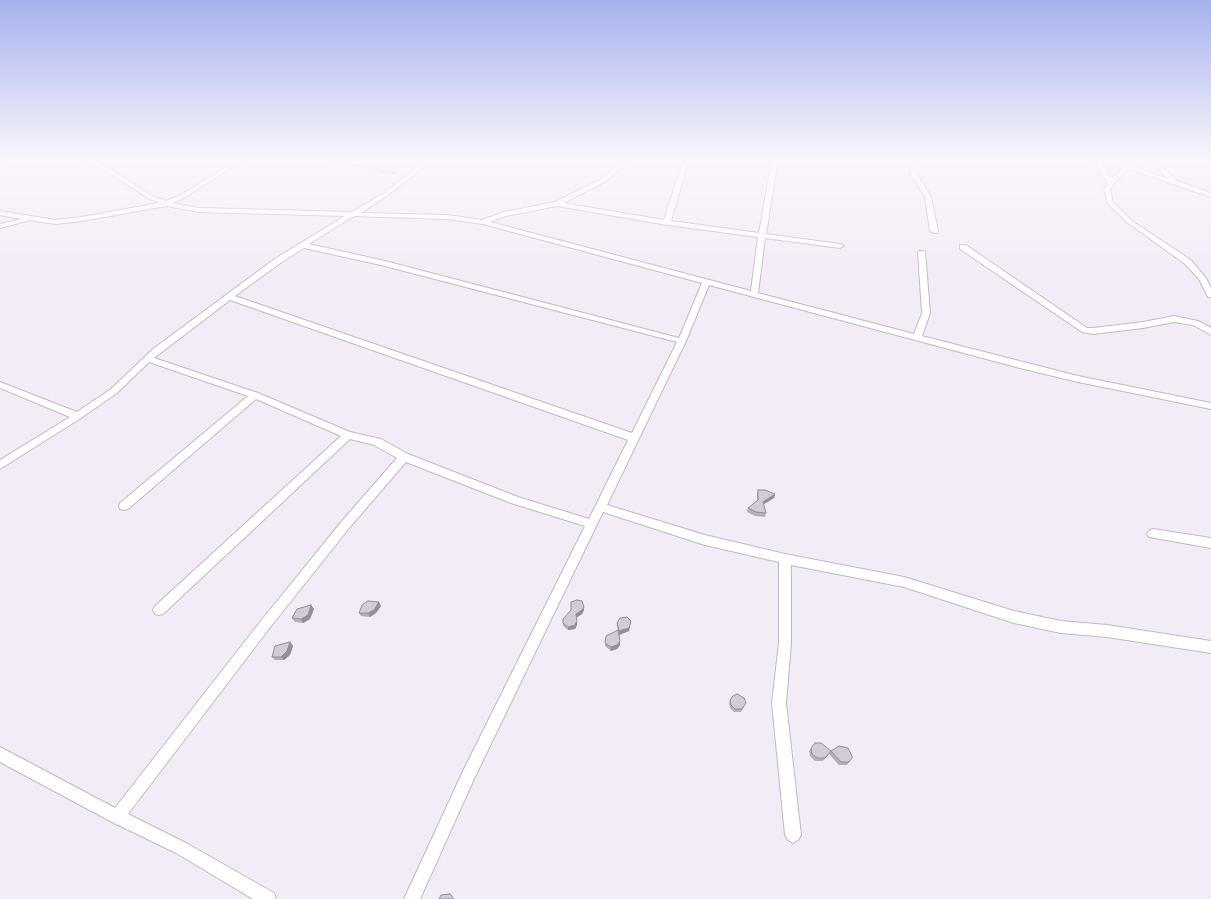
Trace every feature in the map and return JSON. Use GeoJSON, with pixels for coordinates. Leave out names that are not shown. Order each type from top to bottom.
{"type":"FeatureCollection","features":[{"type":"Feature","properties":{"kind":"street"},"geometry":{"type":"LineString","coordinates":[[161,202],[199,210],[447,217],[483,222],[1078,379],[1211,406]]}},
{"type":"Feature","properties":{"kind":"street"},"geometry":{"type":"LineString","coordinates":[[0,213],[55,222],[166,204],[170,202]]}},
{"type":"Feature","properties":{"kind":"street"},"geometry":{"type":"LineString","coordinates":[[0,465],[78,416],[114,390],[182,331],[279,260],[374,202]]}},
{"type":"Feature","properties":{"kind":"street"},"geometry":{"type":"LineString","coordinates":[[483,222],[504,214],[561,202]]}},
{"type":"Feature","properties":{"kind":"street"},"geometry":{"type":"LineString","coordinates":[[667,223],[673,202]]}},
{"type":"Feature","properties":{"kind":"street"},"geometry":{"type":"LineString","coordinates":[[754,294],[768,202]]}},
{"type":"Feature","properties":{"kind":"street"},"geometry":{"type":"LineString","coordinates":[[929,202],[934,231]]}},
{"type":"Feature","properties":{"kind":"street"},"geometry":{"type":"LineString","coordinates":[[1110,202],[1130,222],[1188,262],[1202,278],[1211,296]]}},
{"type":"Feature","properties":{"kind":"street"},"geometry":{"type":"LineString","coordinates":[[557,204],[667,223],[840,246]]}},
{"type":"Feature","properties":{"kind":"street"},"geometry":{"type":"LineString","coordinates":[[0,226],[31,219]]}},
{"type":"Feature","properties":{"kind":"street"},"geometry":{"type":"LineString","coordinates":[[302,245],[397,267],[682,341]]}},
{"type":"Feature","properties":{"kind":"street"},"geometry":{"type":"LineString","coordinates":[[963,247],[1085,330],[1093,331],[1143,325],[1174,319],[1195,323],[1211,332]]}},
{"type":"Feature","properties":{"kind":"street"},"geometry":{"type":"LineString","coordinates":[[918,338],[926,313],[922,253]]}},
{"type":"Feature","properties":{"kind":"street"},"geometry":{"type":"LineString","coordinates":[[412,899],[469,774],[682,341],[707,281]]}},
{"type":"Feature","properties":{"kind":"street"},"geometry":{"type":"LineString","coordinates":[[229,297],[634,438]]}},
{"type":"Feature","properties":{"kind":"street"},"geometry":{"type":"LineString","coordinates":[[148,359],[255,395],[348,435],[377,442],[404,457],[515,500],[592,524]]}},
{"type":"Feature","properties":{"kind":"street"},"geometry":{"type":"LineString","coordinates":[[0,385],[78,416]]}},
{"type":"Feature","properties":{"kind":"street"},"geometry":{"type":"LineString","coordinates":[[124,506],[255,395]]}},
{"type":"Feature","properties":{"kind":"street"},"geometry":{"type":"LineString","coordinates":[[159,610],[348,435]]}},
{"type":"Feature","properties":{"kind":"street"},"geometry":{"type":"LineString","coordinates":[[117,816],[264,626],[346,524],[404,457]]}},
{"type":"Feature","properties":{"kind":"street"},"geometry":{"type":"LineString","coordinates":[[601,507],[705,540],[785,559],[904,582],[1014,617],[1061,627],[1107,631],[1211,647]]}},
{"type":"Feature","properties":{"kind":"street"},"geometry":{"type":"LineString","coordinates":[[1152,534],[1211,543]]}},
{"type":"Feature","properties":{"kind":"street"},"geometry":{"type":"LineString","coordinates":[[785,559],[785,643],[779,703],[793,834]]}},
{"type":"Feature","properties":{"kind":"street"},"geometry":{"type":"LineString","coordinates":[[0,754],[181,848],[268,899]]}},
{"type":"Feature","properties":{"kind":"building"},"geometry":{"type":"Polygon","coordinates":[[[758,490],[765,490],[775,494],[763,502],[766,513],[756,512],[748,508],[758,500],[758,490]]]}},
{"type":"Feature","properties":{"kind":"building"},"geometry":{"type":"Polygon","coordinates":[[[577,600],[582,601],[584,607],[576,614],[577,621],[575,625],[568,627],[563,623],[563,619],[571,610],[571,602],[577,600]]]}},
{"type":"Feature","properties":{"kind":"building"},"geometry":{"type":"Polygon","coordinates":[[[368,601],[379,602],[374,610],[368,613],[359,613],[362,605],[368,601]]]}},
{"type":"Feature","properties":{"kind":"building"},"geometry":{"type":"Polygon","coordinates":[[[311,605],[308,615],[301,619],[292,618],[297,609],[311,605]]]}},
{"type":"Feature","properties":{"kind":"building"},"geometry":{"type":"Polygon","coordinates":[[[627,617],[631,621],[629,628],[619,631],[617,623],[620,618],[627,617]]]}},
{"type":"Feature","properties":{"kind":"building"},"geometry":{"type":"Polygon","coordinates":[[[618,630],[620,641],[617,645],[611,647],[605,643],[606,636],[618,630]]]}},
{"type":"Feature","properties":{"kind":"building"},"geometry":{"type":"Polygon","coordinates":[[[290,642],[287,651],[281,657],[272,657],[275,646],[290,642]]]}},
{"type":"Feature","properties":{"kind":"building"},"geometry":{"type":"Polygon","coordinates":[[[737,694],[744,698],[746,703],[742,709],[735,709],[731,705],[730,700],[737,694]]]}},
{"type":"Feature","properties":{"kind":"building"},"geometry":{"type":"Polygon","coordinates":[[[815,743],[821,743],[831,751],[825,758],[817,758],[812,754],[811,748],[815,743]]]}},
{"type":"Feature","properties":{"kind":"building"},"geometry":{"type":"Polygon","coordinates":[[[839,746],[848,748],[852,756],[849,762],[841,762],[831,751],[839,746]]]}},
{"type":"Feature","properties":{"kind":"building"},"geometry":{"type":"Polygon","coordinates":[[[450,894],[454,899],[439,899],[441,895],[450,894]]]}}]}
